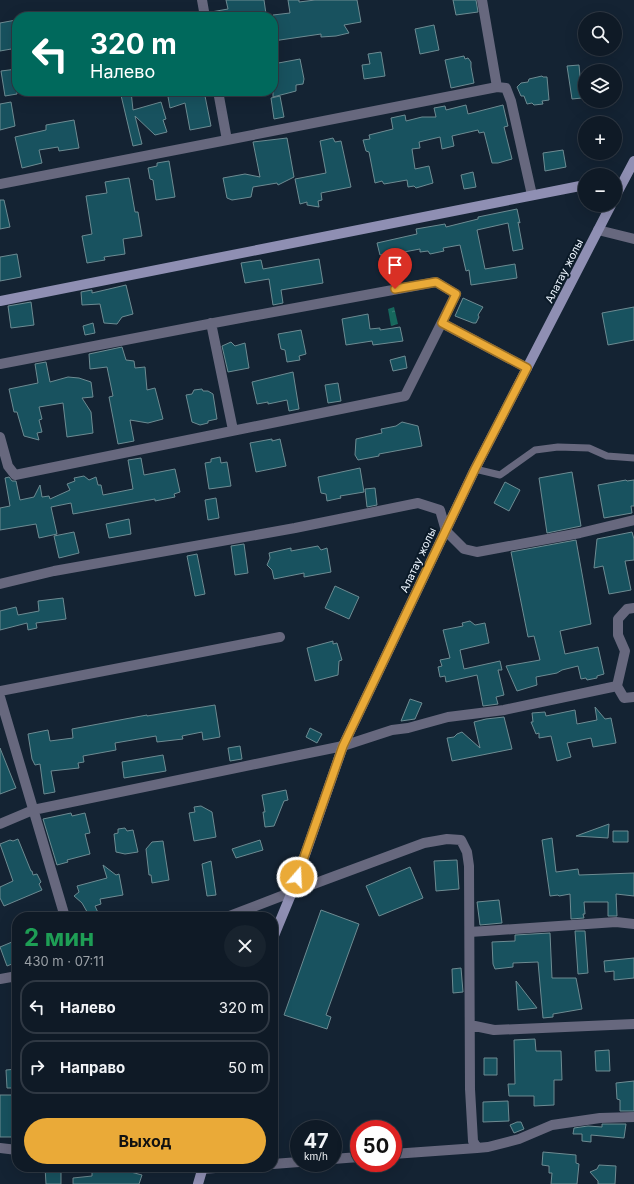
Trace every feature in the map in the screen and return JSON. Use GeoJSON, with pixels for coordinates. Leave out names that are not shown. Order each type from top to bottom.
{"type":"FeatureCollection","features":[{"type":"Feature","properties":{"kind":"main road"},"geometry":{"type":"LineString","coordinates":[[622,176],[634,161]]}},
{"type":"Feature","properties":{"kind":"main road"},"geometry":{"type":"LineString","coordinates":[[0,301],[578,186]]}},
{"type":"Feature","properties":{"kind":"main road","name":"Алатау жолы"},"geometry":{"type":"LineString","coordinates":[[278,926],[292,892],[343,746],[475,469],[607,212]]}},
{"type":"Feature","properties":{"kind":"main road"},"geometry":{"type":"LineString","coordinates":[[198,1184],[202,1172]]}},
{"type":"Feature","properties":{"kind":"street"},"geometry":{"type":"LineString","coordinates":[[202,0],[204,12]]}},
{"type":"Feature","properties":{"kind":"street"},"geometry":{"type":"LineString","coordinates":[[482,0],[497,87]]}},
{"type":"Feature","properties":{"kind":"street"},"geometry":{"type":"LineString","coordinates":[[0,184],[497,87],[506,88],[508,94],[532,195]]}},
{"type":"Feature","properties":{"kind":"street"},"geometry":{"type":"LineString","coordinates":[[219,96],[227,140]]}},
{"type":"Feature","properties":{"kind":"street"},"geometry":{"type":"LineString","coordinates":[[598,230],[634,239]]}},
{"type":"Feature","properties":{"kind":"street"},"geometry":{"type":"LineString","coordinates":[[0,364],[436,282],[456,294],[405,396],[15,475],[8,466],[0,437]]}},
{"type":"Feature","properties":{"kind":"street"},"geometry":{"type":"LineString","coordinates":[[442,323],[527,368]]}},
{"type":"Feature","properties":{"kind":"street"},"geometry":{"type":"LineString","coordinates":[[211,324],[233,430]]}},
{"type":"Feature","properties":{"kind":"street"},"geometry":{"type":"LineString","coordinates":[[0,584],[54,571],[295,528],[418,503],[440,510],[446,530],[464,549],[477,552],[580,533],[634,520]]}},
{"type":"Feature","properties":{"kind":"street"},"geometry":{"type":"LineString","coordinates":[[616,686],[630,649],[618,635],[618,619],[627,609],[634,608]]}},
{"type":"Feature","properties":{"kind":"street"},"geometry":{"type":"LineString","coordinates":[[0,692],[280,637]]}},
{"type":"Feature","properties":{"kind":"street"},"geometry":{"type":"LineString","coordinates":[[0,824],[33,810],[343,746],[392,730],[408,728],[448,717],[504,710],[616,686]]}},
{"type":"Feature","properties":{"kind":"street"},"geometry":{"type":"LineString","coordinates":[[616,686],[624,698],[634,697]]}},
{"type":"Feature","properties":{"kind":"street"},"geometry":{"type":"LineString","coordinates":[[1,703],[64,912]]}},
{"type":"Feature","properties":{"kind":"street"},"geometry":{"type":"LineString","coordinates":[[240,912],[424,843],[446,839],[461,840],[467,852],[469,866],[470,1089],[473,1141],[477,1148]]}},
{"type":"Feature","properties":{"kind":"street"},"geometry":{"type":"LineString","coordinates":[[470,932],[616,922],[634,924]]}},
{"type":"Feature","properties":{"kind":"street"},"geometry":{"type":"LineString","coordinates":[[0,979],[12,977]]}},
{"type":"Feature","properties":{"kind":"street"},"geometry":{"type":"LineString","coordinates":[[470,1025],[494,1030],[634,1024]]}},
{"type":"Feature","properties":{"kind":"street"},"geometry":{"type":"LineString","coordinates":[[402,1153],[488,1147],[519,1139],[552,1125],[600,1118],[634,1117]]}},
{"type":"Feature","properties":{"kind":"street"},"geometry":{"type":"LineString","coordinates":[[0,1148],[12,1149]]}},
{"type":"Feature","properties":{"kind":"street"},"geometry":{"type":"LineString","coordinates":[[278,1164],[290,1163]]}},
{"type":"Feature","properties":{"kind":"lane"},"geometry":{"type":"LineString","coordinates":[[475,469],[500,475],[535,450],[558,447],[588,448],[607,456],[634,458]]}},
{"type":"Feature","properties":{"kind":"water"},"geometry":{"type":"Polygon","coordinates":[[[394,307],[398,324],[391,326],[388,309],[394,307]]]}},
{"type":"Feature","properties":{"kind":"building"},"geometry":{"type":"Polygon","coordinates":[[[226,0],[264,0],[266,12],[211,12],[228,9],[226,0]]]}},
{"type":"Feature","properties":{"kind":"building"},"geometry":{"type":"Polygon","coordinates":[[[288,0],[299,0],[299,2],[315,0],[357,0],[361,22],[344,25],[349,33],[336,36],[321,37],[321,34],[278,40],[278,14],[290,13],[288,0]]]}},
{"type":"Feature","properties":{"kind":"building"},"geometry":{"type":"Polygon","coordinates":[[[453,0],[476,0],[478,12],[456,15],[453,0]]]}},
{"type":"Feature","properties":{"kind":"building"},"geometry":{"type":"Polygon","coordinates":[[[12,21],[12,49],[0,51],[0,23],[12,21]]]}},
{"type":"Feature","properties":{"kind":"building"},"geometry":{"type":"Polygon","coordinates":[[[434,25],[439,50],[420,54],[415,29],[434,25]]]}},
{"type":"Feature","properties":{"kind":"building"},"geometry":{"type":"Polygon","coordinates":[[[381,52],[385,76],[364,79],[362,65],[370,64],[368,54],[381,52]]]}},
{"type":"Feature","properties":{"kind":"building"},"geometry":{"type":"Polygon","coordinates":[[[464,56],[465,59],[468,58],[471,62],[474,83],[451,88],[445,60],[464,56]]]}},
{"type":"Feature","properties":{"kind":"building"},"geometry":{"type":"Polygon","coordinates":[[[300,59],[304,79],[303,84],[296,85],[296,91],[278,96],[278,63],[300,59]]]}},
{"type":"Feature","properties":{"kind":"building"},"geometry":{"type":"Polygon","coordinates":[[[578,65],[578,98],[572,99],[567,66],[578,65]]]}},
{"type":"Feature","properties":{"kind":"building"},"geometry":{"type":"Polygon","coordinates":[[[12,70],[12,95],[5,96],[1,71],[12,70]]]}},
{"type":"Feature","properties":{"kind":"building"},"geometry":{"type":"Polygon","coordinates":[[[542,76],[547,77],[549,100],[542,101],[543,104],[527,104],[524,96],[521,96],[517,87],[521,83],[528,82],[529,79],[542,76]]]}},
{"type":"Feature","properties":{"kind":"building"},"geometry":{"type":"Polygon","coordinates":[[[121,96],[132,96],[133,110],[161,102],[166,119],[163,120],[167,132],[155,135],[135,116],[142,144],[133,146],[121,96]]]}},
{"type":"Feature","properties":{"kind":"building"},"geometry":{"type":"Polygon","coordinates":[[[168,96],[205,96],[211,126],[190,130],[185,103],[170,108],[168,96]]]}},
{"type":"Feature","properties":{"kind":"building"},"geometry":{"type":"Polygon","coordinates":[[[280,96],[284,117],[274,119],[271,98],[280,96]]]}},
{"type":"Feature","properties":{"kind":"building"},"geometry":{"type":"Polygon","coordinates":[[[11,102],[15,126],[0,130],[0,104],[11,102]]]}},
{"type":"Feature","properties":{"kind":"building"},"geometry":{"type":"Polygon","coordinates":[[[466,105],[468,114],[503,105],[508,126],[504,127],[512,159],[492,163],[484,132],[479,133],[478,130],[452,136],[454,146],[442,149],[440,137],[419,142],[420,148],[412,149],[415,169],[429,166],[433,183],[416,188],[414,186],[408,187],[407,180],[384,184],[382,181],[375,183],[369,152],[366,151],[363,140],[370,139],[369,135],[393,129],[391,118],[405,115],[406,121],[422,117],[436,117],[434,108],[445,106],[446,110],[466,105]]]}},
{"type":"Feature","properties":{"kind":"building"},"geometry":{"type":"Polygon","coordinates":[[[74,120],[79,148],[59,151],[58,147],[39,150],[42,163],[22,168],[15,137],[46,130],[46,125],[74,120]]]}},
{"type":"Feature","properties":{"kind":"building"},"geometry":{"type":"Polygon","coordinates":[[[287,138],[294,177],[278,185],[277,183],[253,187],[251,197],[232,200],[227,198],[223,178],[245,174],[260,177],[253,142],[287,138]]]}},
{"type":"Feature","properties":{"kind":"building"},"geometry":{"type":"Polygon","coordinates":[[[333,138],[335,142],[341,141],[351,187],[321,193],[322,200],[318,201],[319,207],[307,205],[307,202],[300,204],[295,179],[326,173],[320,141],[333,138]]]}},
{"type":"Feature","properties":{"kind":"building"},"geometry":{"type":"Polygon","coordinates":[[[563,150],[566,167],[545,171],[543,153],[563,150]]]}},
{"type":"Feature","properties":{"kind":"building"},"geometry":{"type":"Polygon","coordinates":[[[169,161],[175,197],[156,200],[153,180],[150,179],[148,168],[157,166],[157,163],[169,161]]]}},
{"type":"Feature","properties":{"kind":"building"},"geometry":{"type":"Polygon","coordinates":[[[473,172],[476,187],[464,189],[461,175],[473,172]]]}},
{"type":"Feature","properties":{"kind":"building"},"geometry":{"type":"Polygon","coordinates":[[[129,178],[135,212],[138,212],[142,236],[123,239],[125,254],[104,257],[105,260],[87,263],[82,236],[92,234],[86,196],[107,193],[105,182],[129,178]]]}},
{"type":"Feature","properties":{"kind":"building"},"geometry":{"type":"Polygon","coordinates":[[[0,200],[4,200],[10,227],[0,229],[0,200]]]}},
{"type":"Feature","properties":{"kind":"building"},"geometry":{"type":"Polygon","coordinates":[[[517,209],[523,249],[513,251],[508,223],[477,230],[485,269],[515,264],[517,278],[471,285],[469,270],[466,271],[460,245],[443,248],[444,251],[430,254],[428,251],[420,252],[420,249],[380,255],[377,243],[417,234],[416,229],[445,224],[446,227],[478,219],[478,217],[517,209]]]}},
{"type":"Feature","properties":{"kind":"building"},"geometry":{"type":"Polygon","coordinates":[[[17,254],[21,277],[0,281],[0,257],[17,254]]]}},
{"type":"Feature","properties":{"kind":"building"},"geometry":{"type":"Polygon","coordinates":[[[319,259],[323,283],[281,290],[283,303],[273,305],[269,279],[245,283],[241,263],[261,260],[263,269],[319,259]]]}},
{"type":"Feature","properties":{"kind":"building"},"geometry":{"type":"Polygon","coordinates":[[[126,285],[133,314],[122,317],[117,324],[104,323],[100,304],[82,305],[81,292],[92,290],[92,293],[126,285]]]}},
{"type":"Feature","properties":{"kind":"building"},"geometry":{"type":"Polygon","coordinates":[[[463,298],[483,307],[478,315],[479,317],[476,323],[455,316],[463,298]]]}},
{"type":"Feature","properties":{"kind":"building"},"geometry":{"type":"Polygon","coordinates":[[[31,302],[34,325],[11,328],[8,306],[31,302]]]}},
{"type":"Feature","properties":{"kind":"building"},"geometry":{"type":"Polygon","coordinates":[[[634,307],[634,340],[608,345],[602,313],[634,307]]]}},
{"type":"Feature","properties":{"kind":"building"},"geometry":{"type":"Polygon","coordinates":[[[368,314],[370,329],[380,328],[380,330],[400,327],[403,341],[373,345],[372,341],[346,345],[342,319],[368,314]]]}},
{"type":"Feature","properties":{"kind":"building"},"geometry":{"type":"Polygon","coordinates":[[[93,323],[95,333],[85,335],[83,326],[93,323]]]}},
{"type":"Feature","properties":{"kind":"building"},"geometry":{"type":"Polygon","coordinates":[[[301,330],[306,354],[299,356],[300,360],[287,362],[285,350],[281,349],[278,334],[301,330]]]}},
{"type":"Feature","properties":{"kind":"building"},"geometry":{"type":"Polygon","coordinates":[[[231,342],[235,346],[245,343],[249,368],[228,372],[222,346],[231,342]]]}},
{"type":"Feature","properties":{"kind":"building"},"geometry":{"type":"Polygon","coordinates":[[[122,347],[126,360],[134,361],[135,368],[145,367],[147,390],[155,388],[163,419],[148,423],[130,420],[134,441],[118,444],[109,397],[113,396],[107,367],[90,369],[89,354],[122,347]]]}},
{"type":"Feature","properties":{"kind":"building"},"geometry":{"type":"Polygon","coordinates":[[[405,356],[407,368],[393,371],[390,360],[405,356]]]}},
{"type":"Feature","properties":{"kind":"building"},"geometry":{"type":"Polygon","coordinates":[[[46,362],[50,382],[68,377],[79,378],[91,382],[93,397],[82,398],[91,412],[93,433],[67,437],[63,403],[39,407],[42,419],[39,420],[42,432],[37,433],[39,440],[24,436],[17,412],[14,412],[9,389],[38,383],[35,364],[46,362]]]}},
{"type":"Feature","properties":{"kind":"building"},"geometry":{"type":"Polygon","coordinates":[[[293,372],[299,409],[289,411],[287,400],[268,404],[268,402],[257,404],[252,382],[293,372]]]}},
{"type":"Feature","properties":{"kind":"building"},"geometry":{"type":"Polygon","coordinates":[[[338,383],[341,401],[328,403],[325,385],[338,383]]]}},
{"type":"Feature","properties":{"kind":"building"},"geometry":{"type":"Polygon","coordinates":[[[202,389],[203,391],[208,391],[213,394],[217,419],[200,425],[192,422],[186,395],[192,394],[194,390],[202,389]]]}},
{"type":"Feature","properties":{"kind":"building"},"geometry":{"type":"Polygon","coordinates":[[[402,422],[418,426],[422,446],[379,454],[379,456],[358,460],[355,455],[356,439],[382,433],[381,429],[396,426],[402,422]]]}},
{"type":"Feature","properties":{"kind":"building"},"geometry":{"type":"Polygon","coordinates":[[[272,439],[272,441],[280,439],[286,466],[256,472],[250,443],[272,439]]]}},
{"type":"Feature","properties":{"kind":"building"},"geometry":{"type":"Polygon","coordinates":[[[220,457],[221,463],[227,462],[231,486],[209,489],[205,463],[211,462],[211,459],[220,457]]]}},
{"type":"Feature","properties":{"kind":"building"},"geometry":{"type":"Polygon","coordinates":[[[141,458],[144,475],[175,469],[180,492],[174,494],[175,497],[155,501],[155,499],[73,514],[71,503],[51,507],[57,534],[39,538],[36,524],[0,530],[0,508],[10,506],[5,478],[9,477],[12,481],[16,481],[20,500],[34,497],[40,485],[42,497],[49,496],[50,499],[70,490],[67,484],[75,481],[74,478],[84,476],[89,480],[96,477],[98,485],[101,485],[103,495],[133,489],[128,460],[141,458]]]}},
{"type":"Feature","properties":{"kind":"building"},"geometry":{"type":"Polygon","coordinates":[[[360,468],[364,492],[340,496],[341,498],[327,501],[326,494],[321,493],[318,477],[360,468]]]}},
{"type":"Feature","properties":{"kind":"building"},"geometry":{"type":"Polygon","coordinates":[[[572,472],[581,526],[547,533],[539,478],[572,472]]]}},
{"type":"Feature","properties":{"kind":"building"},"geometry":{"type":"Polygon","coordinates":[[[634,480],[634,506],[631,506],[632,513],[604,518],[598,485],[634,480]]]}},
{"type":"Feature","properties":{"kind":"building"},"geometry":{"type":"Polygon","coordinates":[[[505,482],[520,490],[509,511],[494,503],[505,482]]]}},
{"type":"Feature","properties":{"kind":"building"},"geometry":{"type":"Polygon","coordinates":[[[375,488],[377,505],[367,507],[365,489],[375,488]]]}},
{"type":"Feature","properties":{"kind":"building"},"geometry":{"type":"Polygon","coordinates":[[[216,498],[219,518],[208,520],[205,500],[216,498]]]}},
{"type":"Feature","properties":{"kind":"building"},"geometry":{"type":"Polygon","coordinates":[[[129,519],[131,534],[109,538],[106,524],[129,519]]]}},
{"type":"Feature","properties":{"kind":"building"},"geometry":{"type":"Polygon","coordinates":[[[74,532],[79,553],[59,558],[54,536],[74,532]]]}},
{"type":"Feature","properties":{"kind":"building"},"geometry":{"type":"Polygon","coordinates":[[[632,532],[634,539],[634,560],[625,561],[631,590],[609,594],[603,566],[594,568],[597,539],[632,532]]]}},
{"type":"Feature","properties":{"kind":"building"},"geometry":{"type":"Polygon","coordinates":[[[576,540],[591,624],[560,631],[565,654],[598,647],[604,674],[597,676],[597,678],[587,680],[586,678],[581,679],[578,666],[562,670],[557,673],[536,677],[537,685],[517,691],[506,666],[540,660],[534,636],[528,637],[511,552],[576,540]]]}},
{"type":"Feature","properties":{"kind":"building"},"geometry":{"type":"Polygon","coordinates":[[[244,544],[248,573],[235,575],[231,546],[244,544]]]}},
{"type":"Feature","properties":{"kind":"building"},"geometry":{"type":"Polygon","coordinates":[[[318,546],[321,550],[327,548],[331,572],[304,577],[304,573],[274,579],[272,570],[267,565],[270,558],[269,553],[291,548],[291,551],[318,546]]]}},
{"type":"Feature","properties":{"kind":"building"},"geometry":{"type":"Polygon","coordinates":[[[197,554],[205,594],[195,596],[187,556],[197,554]]]}},
{"type":"Feature","properties":{"kind":"building"},"geometry":{"type":"Polygon","coordinates":[[[335,586],[359,597],[349,619],[325,608],[335,586]]]}},
{"type":"Feature","properties":{"kind":"building"},"geometry":{"type":"Polygon","coordinates":[[[63,598],[66,619],[36,623],[37,628],[28,630],[27,623],[0,630],[0,611],[16,607],[18,615],[39,611],[38,601],[63,598]]]}},
{"type":"Feature","properties":{"kind":"building"},"geometry":{"type":"Polygon","coordinates":[[[470,621],[475,625],[485,623],[489,643],[460,650],[464,669],[500,661],[502,670],[498,670],[504,695],[496,697],[498,704],[483,706],[477,675],[446,682],[445,676],[440,677],[438,667],[442,666],[440,660],[450,658],[443,630],[463,626],[462,623],[470,621]]]}},
{"type":"Feature","properties":{"kind":"building"},"geometry":{"type":"Polygon","coordinates":[[[333,641],[333,644],[337,643],[342,660],[339,661],[338,675],[315,681],[307,648],[333,641]]]}},
{"type":"Feature","properties":{"kind":"building"},"geometry":{"type":"Polygon","coordinates":[[[410,699],[422,703],[415,719],[401,721],[410,699]]]}},
{"type":"Feature","properties":{"kind":"building"},"geometry":{"type":"Polygon","coordinates":[[[215,705],[220,737],[203,740],[202,732],[182,736],[183,739],[157,742],[156,736],[115,743],[116,750],[83,756],[84,762],[78,763],[79,768],[51,771],[55,792],[44,794],[40,764],[35,765],[32,759],[28,734],[48,730],[50,741],[73,738],[72,729],[147,715],[215,705]]]}},
{"type":"Feature","properties":{"kind":"building"},"geometry":{"type":"Polygon","coordinates":[[[595,707],[605,719],[611,718],[616,743],[593,747],[591,738],[567,743],[571,757],[557,761],[551,736],[539,738],[539,733],[536,734],[531,722],[533,722],[532,713],[545,712],[546,716],[575,710],[577,724],[597,720],[595,707]]]}},
{"type":"Feature","properties":{"kind":"building"},"geometry":{"type":"Polygon","coordinates":[[[504,717],[512,749],[452,761],[447,738],[454,737],[462,732],[480,748],[474,722],[504,717]]]}},
{"type":"Feature","properties":{"kind":"building"},"geometry":{"type":"Polygon","coordinates":[[[310,728],[322,734],[317,743],[306,737],[310,728]]]}},
{"type":"Feature","properties":{"kind":"building"},"geometry":{"type":"Polygon","coordinates":[[[240,746],[242,759],[230,761],[228,748],[240,746]]]}},
{"type":"Feature","properties":{"kind":"building"},"geometry":{"type":"Polygon","coordinates":[[[0,748],[16,788],[0,794],[0,748]]]}},
{"type":"Feature","properties":{"kind":"building"},"geometry":{"type":"Polygon","coordinates":[[[163,755],[166,771],[124,778],[122,762],[163,755]]]}},
{"type":"Feature","properties":{"kind":"building"},"geometry":{"type":"Polygon","coordinates":[[[286,790],[288,800],[284,801],[274,826],[265,827],[263,812],[265,812],[262,795],[286,790]]]}},
{"type":"Feature","properties":{"kind":"building"},"geometry":{"type":"Polygon","coordinates":[[[201,806],[212,812],[216,837],[194,841],[189,813],[195,812],[194,807],[201,806]]]}},
{"type":"Feature","properties":{"kind":"building"},"geometry":{"type":"Polygon","coordinates":[[[71,813],[72,816],[85,813],[90,833],[85,834],[90,854],[67,860],[68,862],[57,865],[43,819],[71,813]]]}},
{"type":"Feature","properties":{"kind":"building"},"geometry":{"type":"Polygon","coordinates":[[[609,824],[608,838],[576,836],[609,824]]]}},
{"type":"Feature","properties":{"kind":"building"},"geometry":{"type":"Polygon","coordinates":[[[125,828],[127,831],[133,830],[138,852],[125,854],[116,852],[114,834],[118,833],[118,829],[125,828]]]}},
{"type":"Feature","properties":{"kind":"building"},"geometry":{"type":"Polygon","coordinates":[[[613,831],[628,831],[628,842],[613,842],[613,831]]]}},
{"type":"Feature","properties":{"kind":"building"},"geometry":{"type":"Polygon","coordinates":[[[552,838],[556,872],[578,869],[579,875],[634,873],[634,896],[616,894],[617,916],[608,916],[608,902],[584,902],[584,918],[571,919],[570,894],[550,896],[542,840],[552,838]]]}},
{"type":"Feature","properties":{"kind":"building"},"geometry":{"type":"Polygon","coordinates":[[[18,839],[33,875],[37,874],[41,882],[39,884],[42,890],[4,906],[0,898],[0,887],[13,881],[0,844],[18,839]]]}},
{"type":"Feature","properties":{"kind":"building"},"geometry":{"type":"Polygon","coordinates":[[[260,840],[263,850],[236,858],[232,849],[260,840]]]}},
{"type":"Feature","properties":{"kind":"building"},"geometry":{"type":"Polygon","coordinates":[[[163,841],[169,880],[152,883],[151,875],[149,875],[146,849],[152,842],[163,841]]]}},
{"type":"Feature","properties":{"kind":"building"},"geometry":{"type":"Polygon","coordinates":[[[457,860],[459,889],[436,891],[434,861],[457,860]]]}},
{"type":"Feature","properties":{"kind":"building"},"geometry":{"type":"Polygon","coordinates":[[[211,861],[216,895],[207,896],[202,864],[211,861]]]}},
{"type":"Feature","properties":{"kind":"building"},"geometry":{"type":"Polygon","coordinates":[[[103,865],[116,875],[119,874],[123,895],[100,899],[101,904],[95,906],[98,912],[87,912],[82,903],[74,896],[79,892],[77,886],[107,878],[103,865]]]}},
{"type":"Feature","properties":{"kind":"building"},"geometry":{"type":"Polygon","coordinates":[[[410,867],[423,898],[379,916],[366,886],[410,867]]]}},
{"type":"Feature","properties":{"kind":"building"},"geometry":{"type":"Polygon","coordinates":[[[499,900],[502,923],[480,925],[477,902],[499,900]]]}},
{"type":"Feature","properties":{"kind":"building"},"geometry":{"type":"Polygon","coordinates":[[[321,910],[359,924],[326,1015],[331,1017],[327,1029],[284,1015],[321,910]]]}},
{"type":"Feature","properties":{"kind":"building"},"geometry":{"type":"Polygon","coordinates":[[[575,931],[585,931],[588,973],[578,974],[575,931]]]}},
{"type":"Feature","properties":{"kind":"building"},"geometry":{"type":"Polygon","coordinates":[[[550,933],[552,978],[576,978],[582,1009],[553,1014],[553,1017],[543,1018],[538,962],[513,963],[513,967],[495,969],[493,964],[492,942],[515,941],[515,935],[550,933]]]}},
{"type":"Feature","properties":{"kind":"building"},"geometry":{"type":"Polygon","coordinates":[[[12,942],[12,964],[7,966],[0,947],[12,942]]]}},
{"type":"Feature","properties":{"kind":"building"},"geometry":{"type":"Polygon","coordinates":[[[634,958],[634,978],[614,980],[614,971],[605,972],[604,961],[634,958]]]}},
{"type":"Feature","properties":{"kind":"building"},"geometry":{"type":"Polygon","coordinates":[[[461,968],[463,992],[453,993],[452,969],[461,968]]]}},
{"type":"Feature","properties":{"kind":"building"},"geometry":{"type":"Polygon","coordinates":[[[516,981],[537,1008],[518,1010],[516,981]]]}},
{"type":"Feature","properties":{"kind":"building"},"geometry":{"type":"Polygon","coordinates":[[[535,1039],[536,1051],[561,1051],[562,1080],[554,1080],[554,1105],[534,1106],[534,1096],[509,1096],[508,1084],[515,1084],[514,1040],[535,1039]]]}},
{"type":"Feature","properties":{"kind":"building"},"geometry":{"type":"Polygon","coordinates":[[[609,1050],[610,1071],[596,1071],[595,1051],[609,1050]]]}},
{"type":"Feature","properties":{"kind":"building"},"geometry":{"type":"Polygon","coordinates":[[[484,1058],[497,1058],[497,1075],[484,1075],[484,1058]]]}},
{"type":"Feature","properties":{"kind":"building"},"geometry":{"type":"Polygon","coordinates":[[[12,1069],[12,1088],[7,1088],[6,1070],[12,1069]]]}},
{"type":"Feature","properties":{"kind":"building"},"geometry":{"type":"Polygon","coordinates":[[[634,1081],[634,1111],[620,1111],[620,1100],[617,1099],[616,1083],[634,1081]]]}},
{"type":"Feature","properties":{"kind":"building"},"geometry":{"type":"Polygon","coordinates":[[[0,1095],[12,1095],[12,1137],[0,1137],[0,1095]]]}},
{"type":"Feature","properties":{"kind":"building"},"geometry":{"type":"Polygon","coordinates":[[[508,1101],[509,1121],[483,1122],[483,1102],[508,1101]]]}},
{"type":"Feature","properties":{"kind":"building"},"geometry":{"type":"Polygon","coordinates":[[[521,1122],[524,1129],[514,1133],[510,1125],[521,1122]]]}},
{"type":"Feature","properties":{"kind":"building"},"geometry":{"type":"Polygon","coordinates":[[[602,1124],[626,1124],[624,1138],[591,1135],[591,1142],[582,1141],[582,1134],[573,1134],[574,1128],[588,1126],[602,1127],[602,1124]]]}},
{"type":"Feature","properties":{"kind":"building"},"geometry":{"type":"Polygon","coordinates":[[[543,1152],[576,1155],[576,1163],[579,1164],[577,1184],[551,1184],[552,1173],[549,1173],[549,1166],[542,1165],[543,1152]]]}},
{"type":"Feature","properties":{"kind":"building"},"geometry":{"type":"Polygon","coordinates":[[[599,1165],[616,1166],[615,1184],[598,1184],[598,1181],[590,1172],[597,1169],[599,1165]]]}},
{"type":"Feature","properties":{"kind":"building"},"geometry":{"type":"Polygon","coordinates":[[[45,1172],[61,1172],[61,1184],[46,1184],[45,1172]]]}},
{"type":"Feature","properties":{"kind":"building"},"geometry":{"type":"Polygon","coordinates":[[[92,1172],[131,1172],[142,1175],[139,1184],[73,1184],[73,1178],[92,1176],[92,1172]]]}},
{"type":"Feature","properties":{"kind":"route"},"geometry":{"type":"LineString","coordinates":[[297,877],[343,746],[475,469],[527,368],[442,323],[456,294],[436,282],[395,289]]}}]}
